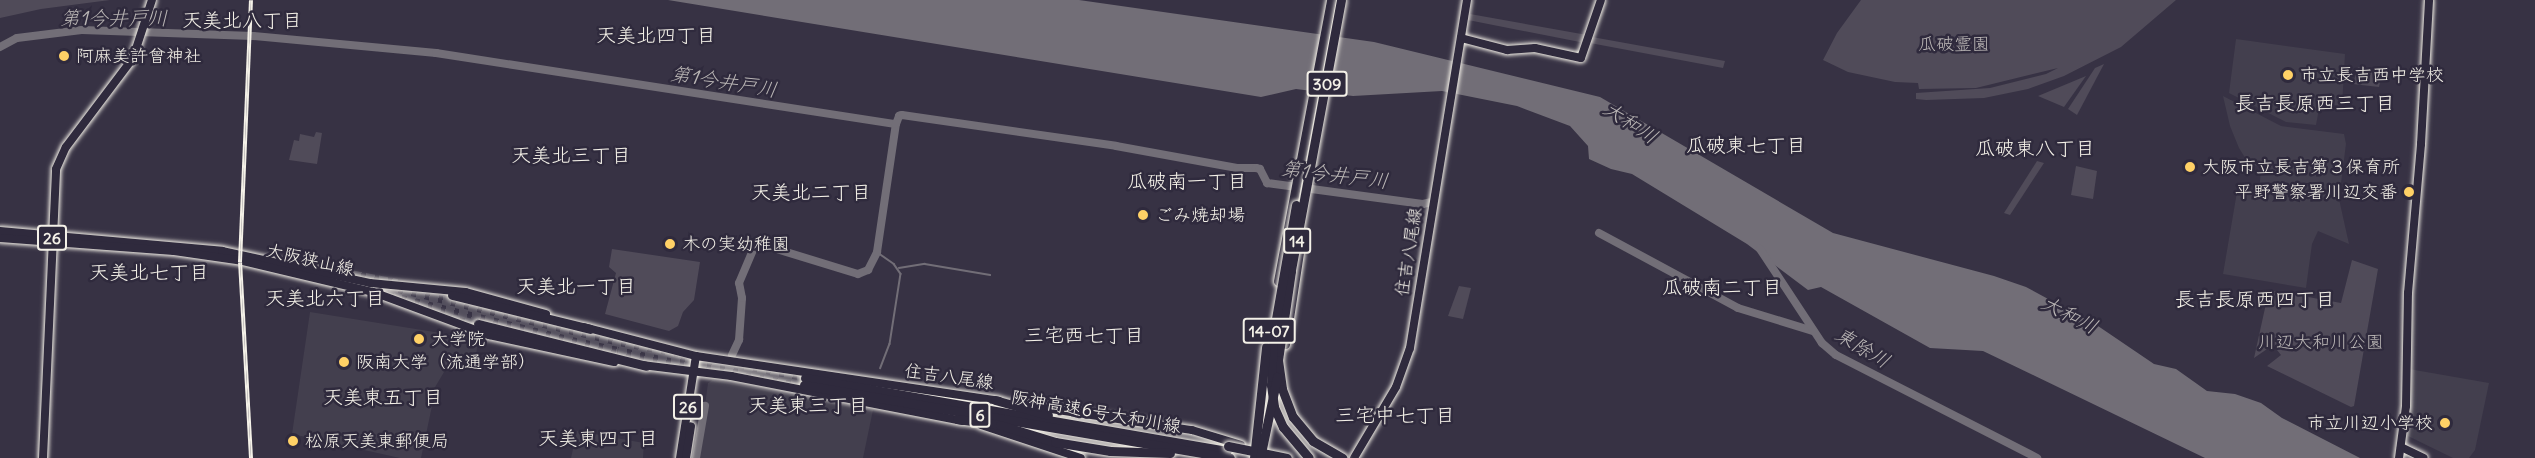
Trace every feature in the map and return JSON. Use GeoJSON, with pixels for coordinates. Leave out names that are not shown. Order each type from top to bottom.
{"type":"FeatureCollection","features":[{"type":"Feature","properties":{"kind":"highway","name":"14"},"geometry":{"type":"LineString","coordinates":[[1309,458],[1283,427],[1274,407],[1270,385],[1273,336],[1333,0]]}},
{"type":"Feature","properties":{"kind":"highway","name":"309"},"geometry":{"type":"LineString","coordinates":[[1252,455],[1281,261],[1333,0]]}},
{"type":"Feature","properties":{"kind":"highway","name":"14"},"geometry":{"type":"LineString","coordinates":[[1342,0],[1283,319],[1278,369],[1285,399],[1298,426],[1313,441],[1342,458]]}},
{"type":"Feature","properties":{"kind":"highway","name":"309"},"geometry":{"type":"LineString","coordinates":[[1263,456],[1342,0]]}},
{"type":"Feature","properties":{"kind":"highway","name":"14-07"},"geometry":{"type":"LineString","coordinates":[[1263,456],[1308,205],[1317,129]]}},
{"type":"Feature","properties":{"kind":"highway","name":"14-07"},"geometry":{"type":"LineString","coordinates":[[1252,455],[1264,358],[1296,205]]}},
{"type":"Feature","properties":{"kind":"highway"},"geometry":{"type":"LineString","coordinates":[[452,295],[590,329]]}},
{"type":"Feature","properties":{"kind":"highway"},"geometry":{"type":"LineString","coordinates":[[478,324],[646,366]]}},
{"type":"Feature","properties":{"kind":"highway","name":"阪神高速6号大和川線"},"geometry":{"type":"LineString","coordinates":[[805,382],[1156,443],[1274,458]]}},
{"type":"Feature","properties":{"kind":"highway"},"geometry":{"type":"LineString","coordinates":[[995,400],[1156,443],[1230,458]]}},
{"type":"Feature","properties":{"kind":"highway"},"geometry":{"type":"LineString","coordinates":[[957,419],[1000,425],[1046,440],[1099,449],[1156,443],[1287,458]]}},
{"type":"Feature","properties":{"kind":"main road","name":"26"},"geometry":{"type":"LineString","coordinates":[[43,458],[55,181],[60,159],[83,123],[126,69],[139,43],[152,0]]}},
{"type":"Feature","properties":{"kind":"main road"},"geometry":{"type":"LineString","coordinates":[[1461,40],[1507,50],[1536,48],[1581,58],[1601,0]]}},
{"type":"Feature","properties":{"kind":"main road"},"geometry":{"type":"LineString","coordinates":[[2399,457],[2406,406],[2408,294],[2421,144],[2429,0]]}},
{"type":"Feature","properties":{"kind":"main road","name":"住吉八尾線"},"geometry":{"type":"LineString","coordinates":[[1354,458],[1396,387],[1410,348],[1466,4]]}},
{"type":"Feature","properties":{"kind":"main road","name":"大阪狭山線"},"geometry":{"type":"LineString","coordinates":[[0,231],[243,261],[373,292],[489,335],[596,359],[697,371]]}},
{"type":"Feature","properties":{"kind":"main road","name":"大阪狭山線"},"geometry":{"type":"LineString","coordinates":[[0,238],[52,239],[222,251],[370,283],[466,292],[590,329],[699,357]]}},
{"type":"Feature","properties":{"kind":"main road","name":"26"},"geometry":{"type":"LineString","coordinates":[[686,458],[699,357]]}},
{"type":"Feature","properties":{"kind":"main road","name":"住吉八尾線"},"geometry":{"type":"LineString","coordinates":[[699,357],[1192,430],[1252,455],[1295,458]]}},
{"type":"Feature","properties":{"kind":"main road","name":"26"},"geometry":{"type":"LineString","coordinates":[[680,458],[697,371]]}},
{"type":"Feature","properties":{"kind":"main road"},"geometry":{"type":"LineString","coordinates":[[697,371],[957,419],[1082,458]]}},
{"type":"Feature","properties":{"kind":"main road"},"geometry":{"type":"LineString","coordinates":[[2401,447],[2424,458]]}},
{"type":"Feature","properties":{"kind":"shaded area","name":"市立長吉西中学校"},"geometry":{"type":"Polygon","coordinates":[[[2236,39],[2345,54],[2342,106],[2320,103],[2316,125],[2286,122],[2229,93],[2236,39]]]}},
{"type":"Feature","properties":{"kind":"shaded area"},"geometry":{"type":"Polygon","coordinates":[[[2223,96],[2281,126],[2344,134],[2346,144],[2339,199],[2349,244],[2318,231],[2312,244],[2306,288],[2223,274],[2237,192],[2259,195],[2261,167],[2249,164],[2239,148],[2230,126],[2223,96]]]}},
{"type":"Feature","properties":{"kind":"shaded area"},"geometry":{"type":"Polygon","coordinates":[[[310,312],[478,339],[475,365],[450,362],[425,404],[432,406],[421,458],[400,458],[292,434],[310,312]]]}},
{"type":"Feature","properties":{"kind":"shaded area","name":"市立川辺小学校"},"geometry":{"type":"Polygon","coordinates":[[[2409,369],[2489,383],[2475,450],[2469,458],[2453,458],[2408,436],[2409,369]]]}},
{"type":"Feature","properties":{"kind":"shaded area"},"geometry":{"type":"Polygon","coordinates":[[[713,380],[873,410],[863,458],[698,458],[708,383],[713,380]]]}},
{"type":"Feature","properties":{"kind":"shaded area"},"geometry":{"type":"Polygon","coordinates":[[[577,431],[644,443],[643,458],[571,458],[577,431]]]}},
{"type":"Feature","properties":{"kind":"green space"},"geometry":{"type":"Polygon","coordinates":[[[0,0],[110,0],[41,9],[0,18],[0,0]]]}},
{"type":"Feature","properties":{"kind":"green space","name":"瓜破霊園"},"geometry":{"type":"Polygon","coordinates":[[[1861,0],[2176,0],[2121,47],[2064,76],[2028,89],[1984,98],[1926,100],[1916,99],[1916,93],[1990,88],[2046,74],[2058,68],[1976,88],[1919,89],[1918,83],[1895,82],[1848,72],[1823,60],[1837,33],[1861,0]]]}},
{"type":"Feature","properties":{"kind":"green space"},"geometry":{"type":"Polygon","coordinates":[[[1470,14],[1587,35],[1585,43],[1468,20],[1470,14]]]}},
{"type":"Feature","properties":{"kind":"green space"},"geometry":{"type":"Polygon","coordinates":[[[1592,37],[1725,61],[1723,68],[1590,43],[1592,37]]]}},
{"type":"Feature","properties":{"kind":"green space"},"geometry":{"type":"Polygon","coordinates":[[[2104,64],[2077,115],[2068,109],[2095,68],[2104,64]]]}},
{"type":"Feature","properties":{"kind":"green space"},"geometry":{"type":"Polygon","coordinates":[[[2358,67],[2382,72],[2379,87],[2353,84],[2358,67]]]}},
{"type":"Feature","properties":{"kind":"green space"},"geometry":{"type":"Polygon","coordinates":[[[2086,76],[2064,107],[2038,96],[2086,76]]]}},
{"type":"Feature","properties":{"kind":"green space"},"geometry":{"type":"Polygon","coordinates":[[[316,132],[322,133],[317,164],[289,160],[294,140],[299,141],[300,134],[314,137],[316,132]]]}},
{"type":"Feature","properties":{"kind":"green space"},"geometry":{"type":"Polygon","coordinates":[[[2037,161],[2044,163],[2010,215],[2004,213],[2037,161]]]}},
{"type":"Feature","properties":{"kind":"green space"},"geometry":{"type":"Polygon","coordinates":[[[2076,166],[2097,171],[2093,199],[2071,195],[2076,166]]]}},
{"type":"Feature","properties":{"kind":"green space"},"geometry":{"type":"Polygon","coordinates":[[[612,249],[700,262],[694,300],[683,312],[678,326],[669,331],[605,314],[616,273],[609,267],[612,249]]]}},
{"type":"Feature","properties":{"kind":"green space","name":"川辺大和川公園"},"geometry":{"type":"Polygon","coordinates":[[[2352,260],[2378,269],[2354,406],[2351,407],[2267,366],[2281,355],[2273,345],[2254,358],[2269,290],[2341,303],[2352,260]]]}},
{"type":"Feature","properties":{"kind":"green space"},"geometry":{"type":"Polygon","coordinates":[[[1459,286],[1471,288],[1463,319],[1448,316],[1459,286]]]}},
{"type":"Feature","properties":{"kind":"water","name":"大和川"},"geometry":{"type":"Polygon","coordinates":[[[668,0],[1079,0],[1374,42],[1600,97],[1833,233],[1994,276],[2026,287],[2098,326],[2154,364],[2176,369],[2207,391],[2235,394],[2261,403],[2282,418],[2360,458],[2205,458],[1983,351],[1930,348],[1821,287],[1808,290],[1747,244],[1632,174],[1611,169],[1589,159],[1588,146],[1570,126],[1517,106],[1442,91],[1353,96],[1296,89],[1261,97],[668,0]]]}},
{"type":"Feature","properties":{"kind":"waterway","name":"第1今井戸川"},"geometry":{"type":"LineString","coordinates":[[0,47],[17,38],[82,30],[253,36],[436,53],[896,124]]}},
{"type":"Feature","properties":{"kind":"waterway","name":"第1今井戸川"},"geometry":{"type":"LineString","coordinates":[[732,355],[739,340],[742,298],[739,283],[754,247],[770,247],[858,274],[868,270],[877,252],[896,124],[899,116],[902,115],[1116,146],[1237,168],[1256,168],[1260,169],[1267,183],[1423,204],[1431,202]]}},
{"type":"Feature","properties":{"kind":"waterway","name":"第1今井戸川"},"geometry":{"type":"LineString","coordinates":[[1599,233],[1738,308],[1813,331]]}},
{"type":"Feature","properties":{"kind":"waterway","name":"東除川"},"geometry":{"type":"LineString","coordinates":[[1760,249],[1822,343],[1836,355],[2037,458]]}},
{"type":"Feature","properties":{"kind":"waterway"},"geometry":{"type":"LineString","coordinates":[[877,252],[894,264],[901,274],[890,344],[881,368]]}},
{"type":"Feature","properties":{"kind":"waterway"},"geometry":{"type":"LineString","coordinates":[[899,268],[925,264],[990,275]]}},
{"type":"Feature","properties":{"kind":"waterway"},"geometry":{"type":"LineString","coordinates":[[696,458],[705,406]]}},
{"type":"Feature","properties":{"kind":"tunnel"},"geometry":{"type":"LineString","coordinates":[[299,264],[397,283]]}},
{"type":"Feature","properties":{"kind":"tunnel"},"geometry":{"type":"LineString","coordinates":[[390,287],[573,332],[680,355]]}},
{"type":"Feature","properties":{"kind":"tunnel"},"geometry":{"type":"LineString","coordinates":[[393,296],[618,350],[804,385]]}},
{"type":"Feature","properties":{"kind":"tunnel"},"geometry":{"type":"LineString","coordinates":[[451,318],[478,324]]}},
{"type":"Feature","properties":{"kind":"tunnel"},"geometry":{"type":"LineString","coordinates":[[744,367],[805,378]]}},
{"type":"Feature","properties":{"kind":"railway"},"geometry":{"type":"LineString","coordinates":[[251,0],[240,262],[251,458]]}},
{"type":"Feature","properties":{"kind":"place","name":"阿麻美許曾神社"},"geometry":{"type":"Point","coordinates":[64,56]}},
{"type":"Feature","properties":{"kind":"place","name":"市立長吉西中学校"},"geometry":{"type":"Point","coordinates":[2288,75]}},
{"type":"Feature","properties":{"kind":"place","name":"大阪市立長吉第３保育所"},"geometry":{"type":"Point","coordinates":[2190,167]}},
{"type":"Feature","properties":{"kind":"place","name":"平野警察署川辺交番"},"geometry":{"type":"Point","coordinates":[2409,192]}},
{"type":"Feature","properties":{"kind":"place","name":"ごみ焼却場"},"geometry":{"type":"Point","coordinates":[1143,215]}},
{"type":"Feature","properties":{"kind":"place","name":"木の実幼稚園"},"geometry":{"type":"Point","coordinates":[670,244]}},
{"type":"Feature","properties":{"kind":"place","name":"大学院"},"geometry":{"type":"Point","coordinates":[419,339]}},
{"type":"Feature","properties":{"kind":"place","name":"阪南大学（流通学部）"},"geometry":{"type":"Point","coordinates":[344,362]}},
{"type":"Feature","properties":{"kind":"place","name":"市立川辺小学校"},"geometry":{"type":"Point","coordinates":[2445,423]}},
{"type":"Feature","properties":{"kind":"place","name":"松原天美東郵便局"},"geometry":{"type":"Point","coordinates":[293,441]}},
{"type":"Feature","properties":{"kind":"district","name":"天美北八丁目"},"geometry":{"type":"Point","coordinates":[242,19]}},
{"type":"Feature","properties":{"kind":"district","name":"天美北四丁目"},"geometry":{"type":"Point","coordinates":[656,34]}},
{"type":"Feature","properties":{"kind":"district","name":"長吉長原西三丁目"},"geometry":{"type":"Point","coordinates":[2315,102]}},
{"type":"Feature","properties":{"kind":"district","name":"瓜破東七丁目"},"geometry":{"type":"Point","coordinates":[1746,144]}},
{"type":"Feature","properties":{"kind":"district","name":"瓜破東八丁目"},"geometry":{"type":"Point","coordinates":[2035,147]}},
{"type":"Feature","properties":{"kind":"district","name":"天美北三丁目"},"geometry":{"type":"Point","coordinates":[571,154]}},
{"type":"Feature","properties":{"kind":"district","name":"瓜破南一丁目"},"geometry":{"type":"Point","coordinates":[1187,180]}},
{"type":"Feature","properties":{"kind":"district","name":"天美北二丁目"},"geometry":{"type":"Point","coordinates":[811,191]}},
{"type":"Feature","properties":{"kind":"district","name":"天美北七丁目"},"geometry":{"type":"Point","coordinates":[149,271]}},
{"type":"Feature","properties":{"kind":"district","name":"天美北一丁目"},"geometry":{"type":"Point","coordinates":[576,285]}},
{"type":"Feature","properties":{"kind":"district","name":"瓜破南二丁目"},"geometry":{"type":"Point","coordinates":[1722,286]}},
{"type":"Feature","properties":{"kind":"district","name":"天美北六丁目"},"geometry":{"type":"Point","coordinates":[325,297]}},
{"type":"Feature","properties":{"kind":"district","name":"長吉長原西四丁目"},"geometry":{"type":"Point","coordinates":[2255,298]}},
{"type":"Feature","properties":{"kind":"district","name":"三宅西七丁目"},"geometry":{"type":"Point","coordinates":[1084,334]}},
{"type":"Feature","properties":{"kind":"district","name":"天美東五丁目"},"geometry":{"type":"Point","coordinates":[383,396]}},
{"type":"Feature","properties":{"kind":"district","name":"天美東三丁目"},"geometry":{"type":"Point","coordinates":[808,404]}},
{"type":"Feature","properties":{"kind":"district","name":"三宅中七丁目"},"geometry":{"type":"Point","coordinates":[1395,414]}},
{"type":"Feature","properties":{"kind":"district","name":"天美東四丁目"},"geometry":{"type":"Point","coordinates":[598,437]}}]}
